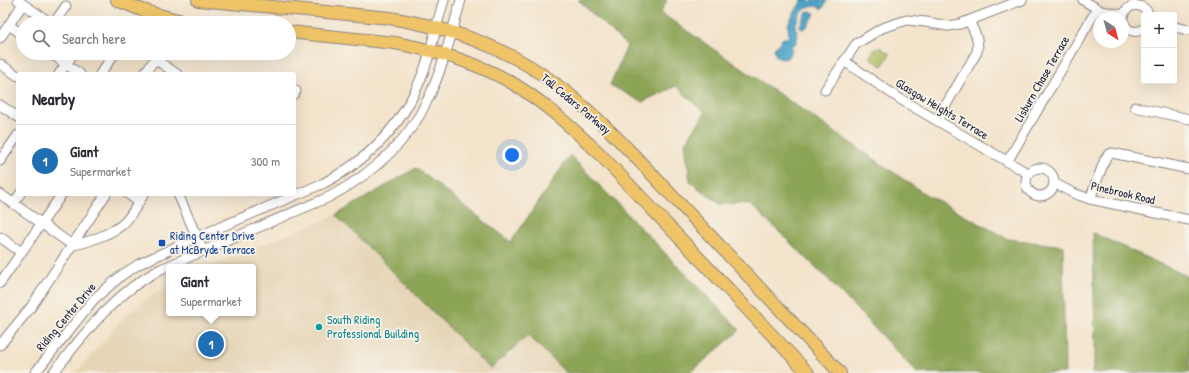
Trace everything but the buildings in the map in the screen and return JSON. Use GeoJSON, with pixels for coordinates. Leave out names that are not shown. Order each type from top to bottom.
{"type":"FeatureCollection","features":[{"type":"Feature","properties":{"kind":"main road"},"geometry":{"type":"LineString","coordinates":[[117,0],[165,16]]}},
{"type":"Feature","properties":{"kind":"main road","name":"Tall Cedars Parkway"},"geometry":{"type":"LineString","coordinates":[[198,0],[390,18],[436,27],[452,31],[491,46],[529,66],[548,78],[596,118],[646,168],[840,373]]}},
{"type":"Feature","properties":{"kind":"main road","name":"Tall Cedars Parkway"},"geometry":{"type":"LineString","coordinates":[[296,33],[395,42],[462,60],[516,86],[564,121],[613,167],[808,373]]}},
{"type":"Feature","properties":{"kind":"street","name":"Riding Center Drive"},"geometry":{"type":"LineString","coordinates":[[296,195],[324,183],[358,163],[387,135],[409,104],[424,72],[444,0]]}},
{"type":"Feature","properties":{"kind":"street","name":"Riding Center Drive"},"geometry":{"type":"LineString","coordinates":[[173,264],[329,197],[353,184],[380,163],[409,132],[420,116],[427,102],[445,55],[461,0]]}},
{"type":"Feature","properties":{"kind":"street"},"geometry":{"type":"LineString","coordinates":[[825,90],[852,48],[860,40],[882,28],[900,21],[913,20],[948,26],[960,24],[1022,0]]}},
{"type":"Feature","properties":{"kind":"street"},"geometry":{"type":"LineString","coordinates":[[1083,0],[1105,12]]}},
{"type":"Feature","properties":{"kind":"street"},"geometry":{"type":"LineString","coordinates":[[0,38],[9,25],[20,2],[42,16]]}},
{"type":"Feature","properties":{"kind":"street"},"geometry":{"type":"LineString","coordinates":[[1124,12],[1130,7],[1137,5],[1144,8],[1147,12]]}},
{"type":"Feature","properties":{"kind":"street"},"geometry":{"type":"LineString","coordinates":[[58,16],[66,6]]}},
{"type":"Feature","properties":{"kind":"street","name":"Lisburn Chase Terrace"},"geometry":{"type":"LineString","coordinates":[[1007,162],[1097,8]]}},
{"type":"Feature","properties":{"kind":"street"},"geometry":{"type":"LineString","coordinates":[[937,120],[977,52],[977,38],[969,21]]}},
{"type":"Feature","properties":{"kind":"street"},"geometry":{"type":"LineString","coordinates":[[9,25],[16,30]]}},
{"type":"Feature","properties":{"kind":"street"},"geometry":{"type":"LineString","coordinates":[[1177,28],[1189,30]]}},
{"type":"Feature","properties":{"kind":"street"},"geometry":{"type":"LineString","coordinates":[[1129,29],[1139,32],[1141,31]]}},
{"type":"Feature","properties":{"kind":"street"},"geometry":{"type":"LineString","coordinates":[[60,60],[77,72]]}},
{"type":"Feature","properties":{"kind":"street"},"geometry":{"type":"LineString","coordinates":[[60,72],[69,60]]}},
{"type":"Feature","properties":{"kind":"street"},"geometry":{"type":"LineString","coordinates":[[101,72],[109,60]]}},
{"type":"Feature","properties":{"kind":"street"},"geometry":{"type":"LineString","coordinates":[[145,72],[154,60]]}},
{"type":"Feature","properties":{"kind":"street"},"geometry":{"type":"LineString","coordinates":[[156,60],[174,72]]}},
{"type":"Feature","properties":{"kind":"street","name":"Glasgow Heights Terrace"},"geometry":{"type":"LineString","coordinates":[[844,61],[900,99],[1029,174]]}},
{"type":"Feature","properties":{"kind":"street"},"geometry":{"type":"LineString","coordinates":[[0,64],[16,75]]}},
{"type":"Feature","properties":{"kind":"street"},"geometry":{"type":"LineString","coordinates":[[0,105],[16,117]]}},
{"type":"Feature","properties":{"kind":"street"},"geometry":{"type":"LineString","coordinates":[[1135,107],[1189,119]]}},
{"type":"Feature","properties":{"kind":"street"},"geometry":{"type":"LineString","coordinates":[[0,161],[4,148],[16,137]]}},
{"type":"Feature","properties":{"kind":"street"},"geometry":{"type":"LineString","coordinates":[[1090,199],[1105,159],[1112,153],[1189,169]]}},
{"type":"Feature","properties":{"kind":"street"},"geometry":{"type":"LineString","coordinates":[[1037,169],[1046,170],[1052,175],[1054,183],[1048,194],[1036,196],[1027,188],[1026,180],[1033,170],[1037,169]]}},
{"type":"Feature","properties":{"kind":"street","name":"Pinebrook Road"},"geometry":{"type":"LineString","coordinates":[[1054,183],[1073,193],[1090,199],[1189,220]]}},
{"type":"Feature","properties":{"kind":"street"},"geometry":{"type":"LineString","coordinates":[[0,194],[72,245],[90,241],[120,227],[128,219],[142,198]]}},
{"type":"Feature","properties":{"kind":"street"},"geometry":{"type":"LineString","coordinates":[[14,203],[19,196]]}},
{"type":"Feature","properties":{"kind":"street"},"geometry":{"type":"LineString","coordinates":[[1,280],[61,196]]}},
{"type":"Feature","properties":{"kind":"street"},"geometry":{"type":"LineString","coordinates":[[0,345],[25,315],[105,196]]}},
{"type":"Feature","properties":{"kind":"street"},"geometry":{"type":"LineString","coordinates":[[179,196],[203,251]]}},
{"type":"Feature","properties":{"kind":"street","name":"Riding Center Drive"},"geometry":{"type":"LineString","coordinates":[[35,373],[84,312],[108,286],[139,264],[197,237],[293,196]]}},
{"type":"Feature","properties":{"kind":"street"},"geometry":{"type":"LineString","coordinates":[[0,237],[21,252]]}},
{"type":"Feature","properties":{"kind":"street","name":"Riding Center Drive"},"geometry":{"type":"LineString","coordinates":[[53,373],[93,323],[116,300],[147,276],[166,267]]}},
{"type":"Feature","properties":{"kind":"shaded area"},"geometry":{"type":"Polygon","coordinates":[[[336,215],[490,369],[528,335],[566,373],[76,373],[124,317],[150,296],[166,287],[166,316],[256,316],[256,264],[215,264],[336,215]]]}},
{"type":"Feature","properties":{"kind":"green space"},"geometry":{"type":"Polygon","coordinates":[[[578,0],[667,0],[661,13],[925,194],[1008,239],[1063,246],[1065,373],[917,373],[826,277],[751,205],[720,204],[690,182],[685,143],[705,113],[676,86],[642,102],[610,85],[627,46],[578,0]]]}},
{"type":"Feature","properties":{"kind":"green space"},"geometry":{"type":"Polygon","coordinates":[[[880,47],[890,54],[882,66],[869,57],[874,50],[880,47]]]}},
{"type":"Feature","properties":{"kind":"green space"},"geometry":{"type":"Polygon","coordinates":[[[570,155],[740,330],[690,373],[566,373],[528,335],[490,369],[336,215],[416,168],[511,242],[570,155]]]}},
{"type":"Feature","properties":{"kind":"green space"},"geometry":{"type":"Polygon","coordinates":[[[1093,233],[1189,277],[1189,373],[1092,373],[1095,354],[1093,233]]]}},
{"type":"Feature","properties":{"kind":"water"},"geometry":{"type":"Polygon","coordinates":[[[802,0],[809,0],[810,2],[814,0],[827,0],[823,8],[812,6],[802,12],[795,27],[798,36],[796,42],[795,44],[791,45],[792,50],[787,58],[782,59],[776,56],[774,49],[783,38],[789,38],[788,24],[802,0]]]}},
{"type":"Feature","properties":{"kind":"water"},"geometry":{"type":"Polygon","coordinates":[[[811,11],[815,14],[806,28],[801,28],[800,25],[807,12],[811,11]]]}},
{"type":"Feature","properties":{"kind":"place","name":"Riding Center Drive at McBryde Terrace"},"geometry":{"type":"Point","coordinates":[162,243]}},
{"type":"Feature","properties":{"kind":"place","name":"South Riding Professional Building"},"geometry":{"type":"Point","coordinates":[319,327]}},
{"type":"Feature","properties":{"kind":"place","name":"Giant"},"geometry":{"type":"Point","coordinates":[211,344]}}]}
